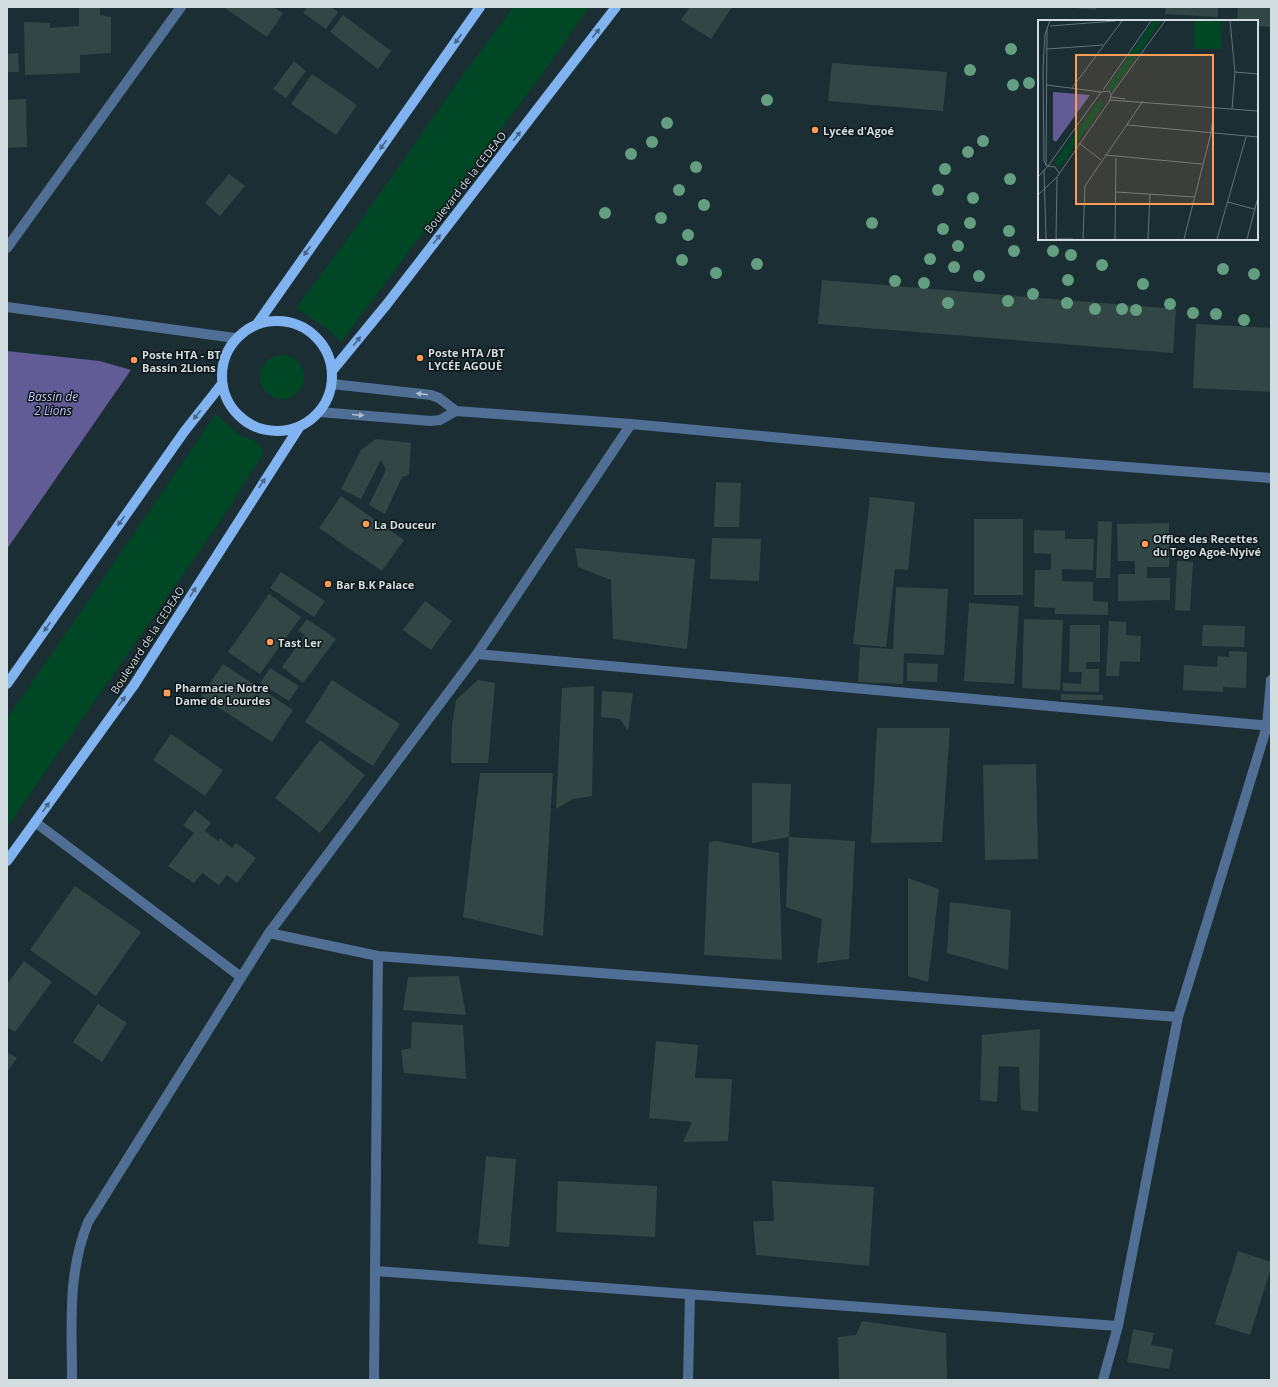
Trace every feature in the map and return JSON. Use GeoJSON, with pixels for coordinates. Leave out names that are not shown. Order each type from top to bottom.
{"type":"FeatureCollection","features":[{"type":"Feature","properties":{"kind":"main road"},"geometry":{"type":"LineString","coordinates":[[257,324],[283,320],[307,329],[325,347],[332,371],[332,384],[327,399],[319,412],[300,426],[275,431],[250,425],[231,409],[221,385],[223,360],[235,338],[257,324],[480,7]]}},
{"type":"Feature","properties":{"kind":"main road","name":"Boulevard de la CEDEAO"},"geometry":{"type":"LineString","coordinates":[[332,371],[387,304],[616,7]]}},
{"type":"Feature","properties":{"kind":"main road"},"geometry":{"type":"LineString","coordinates":[[7,684],[184,432],[221,385]]}},
{"type":"Feature","properties":{"kind":"main road","name":"Boulevard de la CEDEAO"},"geometry":{"type":"LineString","coordinates":[[7,861],[134,685],[300,426]]}},
{"type":"Feature","properties":{"kind":"street"},"geometry":{"type":"LineString","coordinates":[[7,248],[181,7]]}},
{"type":"Feature","properties":{"kind":"street"},"geometry":{"type":"LineString","coordinates":[[7,307],[235,338]]}},
{"type":"Feature","properties":{"kind":"street"},"geometry":{"type":"LineString","coordinates":[[332,384],[431,395],[439,398],[456,411],[631,424],[944,453],[1271,478]]}},
{"type":"Feature","properties":{"kind":"street"},"geometry":{"type":"LineString","coordinates":[[319,412],[431,421],[440,420],[456,411]]}},
{"type":"Feature","properties":{"kind":"street"},"geometry":{"type":"LineString","coordinates":[[72,1380],[72,1284],[79,1245],[88,1222],[269,933],[477,654],[631,424]]}},
{"type":"Feature","properties":{"kind":"street"},"geometry":{"type":"LineString","coordinates":[[477,654],[1269,726]]}},
{"type":"Feature","properties":{"kind":"street"},"geometry":{"type":"LineString","coordinates":[[1103,1380],[1118,1326],[1178,1017],[1269,726],[1271,680]]}},
{"type":"Feature","properties":{"kind":"street"},"geometry":{"type":"LineString","coordinates":[[35,822],[241,977]]}},
{"type":"Feature","properties":{"kind":"street"},"geometry":{"type":"LineString","coordinates":[[269,933],[378,956],[1178,1017]]}},
{"type":"Feature","properties":{"kind":"street"},"geometry":{"type":"LineString","coordinates":[[374,1380],[378,956]]}},
{"type":"Feature","properties":{"kind":"street"},"geometry":{"type":"LineString","coordinates":[[376,1271],[1118,1326]]}},
{"type":"Feature","properties":{"kind":"street"},"geometry":{"type":"LineString","coordinates":[[688,1380],[690,1295]]}},
{"type":"Feature","properties":{"kind":"green space"},"geometry":{"type":"Polygon","coordinates":[[[513,7],[589,7],[552,61],[341,342],[328,329],[296,308],[362,219],[457,83],[513,7]]]}},
{"type":"Feature","properties":{"kind":"green space"},"geometry":{"type":"Polygon","coordinates":[[[278,355],[286,355],[291,356],[298,361],[303,368],[303,386],[298,393],[291,398],[278,399],[270,396],[263,389],[260,381],[260,373],[263,365],[270,358],[278,355]]]}},
{"type":"Feature","properties":{"kind":"green space"},"geometry":{"type":"Polygon","coordinates":[[[215,415],[222,419],[240,435],[257,443],[263,454],[221,520],[7,827],[7,719],[215,415]]]}},
{"type":"Feature","properties":{"kind":"water","name":"Bassin de 2 Lions"},"geometry":{"type":"Polygon","coordinates":[[[7,351],[100,361],[131,370],[7,549],[7,351]]]}},
{"type":"Feature","properties":{"kind":"building"},"geometry":{"type":"Polygon","coordinates":[[[79,7],[100,7],[100,15],[111,17],[111,53],[80,55],[80,73],[25,75],[24,22],[50,23],[50,28],[79,26],[79,7]]]}},
{"type":"Feature","properties":{"kind":"building"},"geometry":{"type":"Polygon","coordinates":[[[273,7],[283,13],[267,37],[225,8],[273,7]]]}},
{"type":"Feature","properties":{"kind":"building"},"geometry":{"type":"Polygon","coordinates":[[[307,7],[331,7],[338,12],[326,29],[303,13],[307,7]]]}},
{"type":"Feature","properties":{"kind":"building"},"geometry":{"type":"Polygon","coordinates":[[[690,7],[732,7],[711,39],[681,20],[690,7]]]}},
{"type":"Feature","properties":{"kind":"building"},"geometry":{"type":"Polygon","coordinates":[[[1066,7],[1096,7],[1096,10],[1066,7]]]}},
{"type":"Feature","properties":{"kind":"building"},"geometry":{"type":"Polygon","coordinates":[[[1166,7],[1218,7],[1218,17],[1165,14],[1166,7]]]}},
{"type":"Feature","properties":{"kind":"building"},"geometry":{"type":"Polygon","coordinates":[[[1238,7],[1271,7],[1271,27],[1258,26],[1258,20],[1237,20],[1238,7]]]}},
{"type":"Feature","properties":{"kind":"building"},"geometry":{"type":"Polygon","coordinates":[[[343,15],[391,51],[378,69],[330,32],[343,15]]]}},
{"type":"Feature","properties":{"kind":"building"},"geometry":{"type":"Polygon","coordinates":[[[18,53],[19,72],[7,72],[7,54],[18,53]]]}},
{"type":"Feature","properties":{"kind":"building"},"geometry":{"type":"Polygon","coordinates":[[[294,61],[306,71],[286,98],[273,89],[294,61]]]}},
{"type":"Feature","properties":{"kind":"building"},"geometry":{"type":"Polygon","coordinates":[[[832,63],[947,72],[943,111],[828,101],[832,63]]]}},
{"type":"Feature","properties":{"kind":"building"},"geometry":{"type":"Polygon","coordinates":[[[312,74],[357,105],[336,135],[291,104],[312,74]]]}},
{"type":"Feature","properties":{"kind":"building"},"geometry":{"type":"Polygon","coordinates":[[[26,99],[27,147],[7,148],[7,100],[26,99]]]}},
{"type":"Feature","properties":{"kind":"building"},"geometry":{"type":"Polygon","coordinates":[[[229,174],[245,186],[220,216],[205,203],[229,174]]]}},
{"type":"Feature","properties":{"kind":"building"},"geometry":{"type":"Polygon","coordinates":[[[822,280],[1176,309],[1173,353],[818,324],[822,280]]]}},
{"type":"Feature","properties":{"kind":"building"},"geometry":{"type":"Polygon","coordinates":[[[1196,324],[1271,328],[1271,392],[1193,388],[1196,324]]]}},
{"type":"Feature","properties":{"kind":"building"},"geometry":{"type":"Polygon","coordinates":[[[376,439],[411,443],[409,475],[402,477],[385,514],[369,505],[386,470],[381,460],[361,499],[341,489],[361,450],[376,439]]]}},
{"type":"Feature","properties":{"kind":"building"},"geometry":{"type":"Polygon","coordinates":[[[716,482],[741,483],[739,527],[714,527],[716,482]]]}},
{"type":"Feature","properties":{"kind":"building"},"geometry":{"type":"Polygon","coordinates":[[[341,496],[404,540],[382,571],[319,528],[341,496]]]}},
{"type":"Feature","properties":{"kind":"building"},"geometry":{"type":"Polygon","coordinates":[[[870,497],[915,502],[908,570],[895,569],[886,647],[853,644],[870,497]]]}},
{"type":"Feature","properties":{"kind":"building"},"geometry":{"type":"Polygon","coordinates":[[[974,519],[1023,519],[1023,595],[974,595],[974,519]]]}},
{"type":"Feature","properties":{"kind":"building"},"geometry":{"type":"Polygon","coordinates":[[[1098,521],[1112,522],[1110,578],[1096,578],[1098,521]]]}},
{"type":"Feature","properties":{"kind":"building"},"geometry":{"type":"Polygon","coordinates":[[[1169,523],[1169,567],[1147,567],[1147,578],[1170,578],[1170,600],[1118,601],[1118,574],[1135,574],[1135,561],[1118,561],[1117,524],[1169,523]]]}},
{"type":"Feature","properties":{"kind":"building"},"geometry":{"type":"Polygon","coordinates":[[[1034,530],[1065,531],[1065,539],[1094,539],[1093,570],[1062,569],[1062,581],[1093,582],[1093,601],[1108,602],[1108,615],[1055,614],[1055,608],[1034,607],[1035,570],[1051,570],[1051,554],[1034,553],[1034,530]]]}},
{"type":"Feature","properties":{"kind":"building"},"geometry":{"type":"Polygon","coordinates":[[[712,538],[761,539],[759,581],[710,579],[712,538]]]}},
{"type":"Feature","properties":{"kind":"building"},"geometry":{"type":"Polygon","coordinates":[[[575,548],[695,559],[687,649],[613,639],[611,580],[578,567],[575,548]]]}},
{"type":"Feature","properties":{"kind":"building"},"geometry":{"type":"Polygon","coordinates":[[[1177,561],[1193,562],[1190,611],[1175,610],[1177,561]]]}},
{"type":"Feature","properties":{"kind":"building"},"geometry":{"type":"Polygon","coordinates":[[[281,572],[325,601],[314,617],[270,588],[281,572]]]}},
{"type":"Feature","properties":{"kind":"building"},"geometry":{"type":"Polygon","coordinates":[[[896,587],[948,589],[944,655],[904,653],[903,684],[858,682],[860,647],[893,649],[896,587]]]}},
{"type":"Feature","properties":{"kind":"building"},"geometry":{"type":"Polygon","coordinates":[[[269,594],[301,617],[260,674],[228,652],[269,594]]]}},
{"type":"Feature","properties":{"kind":"building"},"geometry":{"type":"Polygon","coordinates":[[[425,601],[452,621],[431,650],[403,630],[425,601]]]}},
{"type":"Feature","properties":{"kind":"building"},"geometry":{"type":"Polygon","coordinates":[[[969,603],[1019,606],[1014,684],[964,681],[969,603]]]}},
{"type":"Feature","properties":{"kind":"building"},"geometry":{"type":"Polygon","coordinates":[[[307,619],[336,639],[303,683],[282,667],[305,635],[298,631],[307,619]]]}},
{"type":"Feature","properties":{"kind":"building"},"geometry":{"type":"Polygon","coordinates":[[[1024,619],[1063,620],[1060,690],[1022,688],[1024,619]]]}},
{"type":"Feature","properties":{"kind":"building"},"geometry":{"type":"Polygon","coordinates":[[[1109,621],[1126,622],[1126,635],[1141,636],[1140,662],[1120,661],[1119,676],[1106,676],[1109,621]]]}},
{"type":"Feature","properties":{"kind":"building"},"geometry":{"type":"Polygon","coordinates":[[[1070,625],[1100,625],[1100,662],[1086,662],[1086,669],[1099,669],[1099,692],[1063,691],[1063,683],[1081,684],[1082,672],[1069,672],[1070,625]]]}},
{"type":"Feature","properties":{"kind":"building"},"geometry":{"type":"Polygon","coordinates":[[[1203,625],[1245,626],[1244,647],[1202,646],[1203,625]]]}},
{"type":"Feature","properties":{"kind":"building"},"geometry":{"type":"Polygon","coordinates":[[[1229,651],[1247,652],[1246,688],[1223,687],[1223,692],[1183,690],[1184,665],[1217,667],[1218,656],[1229,657],[1229,651]]]}},
{"type":"Feature","properties":{"kind":"building"},"geometry":{"type":"Polygon","coordinates":[[[907,663],[938,664],[937,682],[907,681],[907,663]]]}},
{"type":"Feature","properties":{"kind":"building"},"geometry":{"type":"Polygon","coordinates":[[[223,664],[293,710],[272,742],[201,696],[223,664]]]}},
{"type":"Feature","properties":{"kind":"building"},"geometry":{"type":"Polygon","coordinates":[[[270,668],[299,686],[289,701],[260,683],[270,668]]]}},
{"type":"Feature","properties":{"kind":"building"},"geometry":{"type":"Polygon","coordinates":[[[332,680],[400,724],[373,766],[305,722],[332,680]]]}},
{"type":"Feature","properties":{"kind":"building"},"geometry":{"type":"Polygon","coordinates":[[[478,680],[495,683],[488,763],[451,763],[452,726],[456,700],[478,680]]]}},
{"type":"Feature","properties":{"kind":"building"},"geometry":{"type":"Polygon","coordinates":[[[594,686],[592,796],[573,799],[556,809],[562,688],[594,686]]]}},
{"type":"Feature","properties":{"kind":"building"},"geometry":{"type":"Polygon","coordinates":[[[602,691],[633,693],[628,731],[620,719],[601,717],[602,691]]]}},
{"type":"Feature","properties":{"kind":"building"},"geometry":{"type":"Polygon","coordinates":[[[1061,694],[1103,695],[1103,700],[1061,700],[1061,694]]]}},
{"type":"Feature","properties":{"kind":"building"},"geometry":{"type":"Polygon","coordinates":[[[877,728],[950,728],[942,842],[871,843],[877,728]]]}},
{"type":"Feature","properties":{"kind":"building"},"geometry":{"type":"Polygon","coordinates":[[[171,734],[223,770],[205,796],[153,760],[171,734]]]}},
{"type":"Feature","properties":{"kind":"building"},"geometry":{"type":"Polygon","coordinates":[[[320,740],[365,775],[320,833],[275,798],[320,740]]]}},
{"type":"Feature","properties":{"kind":"building"},"geometry":{"type":"Polygon","coordinates":[[[1036,764],[1038,859],[985,860],[983,765],[1036,764]]]}},
{"type":"Feature","properties":{"kind":"building"},"geometry":{"type":"Polygon","coordinates":[[[480,773],[553,773],[543,936],[463,917],[480,773]]]}},
{"type":"Feature","properties":{"kind":"building"},"geometry":{"type":"Polygon","coordinates":[[[752,783],[791,784],[789,837],[752,843],[752,783]]]}},
{"type":"Feature","properties":{"kind":"building"},"geometry":{"type":"Polygon","coordinates":[[[195,810],[211,823],[205,831],[218,841],[220,838],[232,848],[236,843],[256,858],[237,883],[227,875],[219,885],[202,873],[194,883],[168,866],[194,833],[183,825],[195,810]]]}},
{"type":"Feature","properties":{"kind":"building"},"geometry":{"type":"Polygon","coordinates":[[[789,837],[855,841],[849,959],[817,963],[822,919],[786,907],[789,837]]]}},
{"type":"Feature","properties":{"kind":"building"},"geometry":{"type":"Polygon","coordinates":[[[716,841],[779,853],[782,960],[704,955],[709,842],[716,841]]]}},
{"type":"Feature","properties":{"kind":"building"},"geometry":{"type":"Polygon","coordinates":[[[908,878],[939,889],[928,982],[908,976],[908,878]]]}},
{"type":"Feature","properties":{"kind":"building"},"geometry":{"type":"Polygon","coordinates":[[[75,886],[141,932],[96,996],[30,950],[75,886]]]}},
{"type":"Feature","properties":{"kind":"building"},"geometry":{"type":"Polygon","coordinates":[[[950,902],[1011,910],[1008,970],[947,953],[950,902]]]}},
{"type":"Feature","properties":{"kind":"building"},"geometry":{"type":"Polygon","coordinates":[[[24,961],[52,982],[15,1032],[7,1027],[7,984],[24,961]]]}},
{"type":"Feature","properties":{"kind":"building"},"geometry":{"type":"Polygon","coordinates":[[[459,976],[466,1015],[403,1010],[408,977],[459,976]]]}},
{"type":"Feature","properties":{"kind":"building"},"geometry":{"type":"Polygon","coordinates":[[[98,1004],[127,1023],[102,1062],[73,1042],[98,1004]]]}},
{"type":"Feature","properties":{"kind":"building"},"geometry":{"type":"Polygon","coordinates":[[[412,1022],[463,1025],[466,1079],[404,1073],[401,1050],[411,1048],[412,1022]]]}},
{"type":"Feature","properties":{"kind":"building"},"geometry":{"type":"Polygon","coordinates":[[[1040,1029],[1038,1112],[1021,1110],[1019,1067],[999,1066],[997,1102],[980,1100],[982,1035],[1040,1029]]]}},
{"type":"Feature","properties":{"kind":"building"},"geometry":{"type":"Polygon","coordinates":[[[656,1041],[698,1045],[695,1078],[732,1079],[728,1141],[683,1142],[692,1122],[649,1118],[656,1041]]]}},
{"type":"Feature","properties":{"kind":"building"},"geometry":{"type":"Polygon","coordinates":[[[7,1052],[17,1058],[7,1072],[7,1052]]]}},
{"type":"Feature","properties":{"kind":"building"},"geometry":{"type":"Polygon","coordinates":[[[486,1156],[516,1159],[509,1247],[478,1244],[486,1156]]]}},
{"type":"Feature","properties":{"kind":"building"},"geometry":{"type":"Polygon","coordinates":[[[558,1181],[657,1186],[655,1237],[556,1232],[558,1181]]]}},
{"type":"Feature","properties":{"kind":"building"},"geometry":{"type":"Polygon","coordinates":[[[772,1181],[874,1187],[869,1266],[756,1255],[753,1221],[774,1221],[772,1181]]]}},
{"type":"Feature","properties":{"kind":"building"},"geometry":{"type":"Polygon","coordinates":[[[1238,1251],[1271,1262],[1271,1268],[1250,1335],[1215,1324],[1238,1251]]]}},
{"type":"Feature","properties":{"kind":"building"},"geometry":{"type":"Polygon","coordinates":[[[862,1321],[946,1333],[947,1380],[839,1380],[838,1337],[856,1335],[862,1321]]]}},
{"type":"Feature","properties":{"kind":"building"},"geometry":{"type":"Polygon","coordinates":[[[1133,1329],[1154,1333],[1151,1345],[1173,1349],[1169,1369],[1127,1362],[1133,1329]]]}},
{"type":"Feature","properties":{"kind":"place","name":"Lycée d'Agoé"},"geometry":{"type":"Point","coordinates":[815,130]}},
{"type":"Feature","properties":{"kind":"place","name":"Poste HTA /BT LYCÉE AGOUÈ"},"geometry":{"type":"Point","coordinates":[420,358]}},
{"type":"Feature","properties":{"kind":"place","name":"Poste HTA - BT Bassin 2Lions"},"geometry":{"type":"Point","coordinates":[134,360]}},
{"type":"Feature","properties":{"kind":"place","name":"La Douceur"},"geometry":{"type":"Point","coordinates":[366,524]}},
{"type":"Feature","properties":{"kind":"place","name":"Office des Recettes du Togo Agoè-Nyivé"},"geometry":{"type":"Point","coordinates":[1145,544]}},
{"type":"Feature","properties":{"kind":"place","name":"Bar B.K Palace"},"geometry":{"type":"Point","coordinates":[328,584]}},
{"type":"Feature","properties":{"kind":"place","name":"Tast Ler"},"geometry":{"type":"Point","coordinates":[270,642]}},
{"type":"Feature","properties":{"kind":"place","name":"Pharmacie Notre Dame de Lourdes"},"geometry":{"type":"Point","coordinates":[167,693]}}]}
